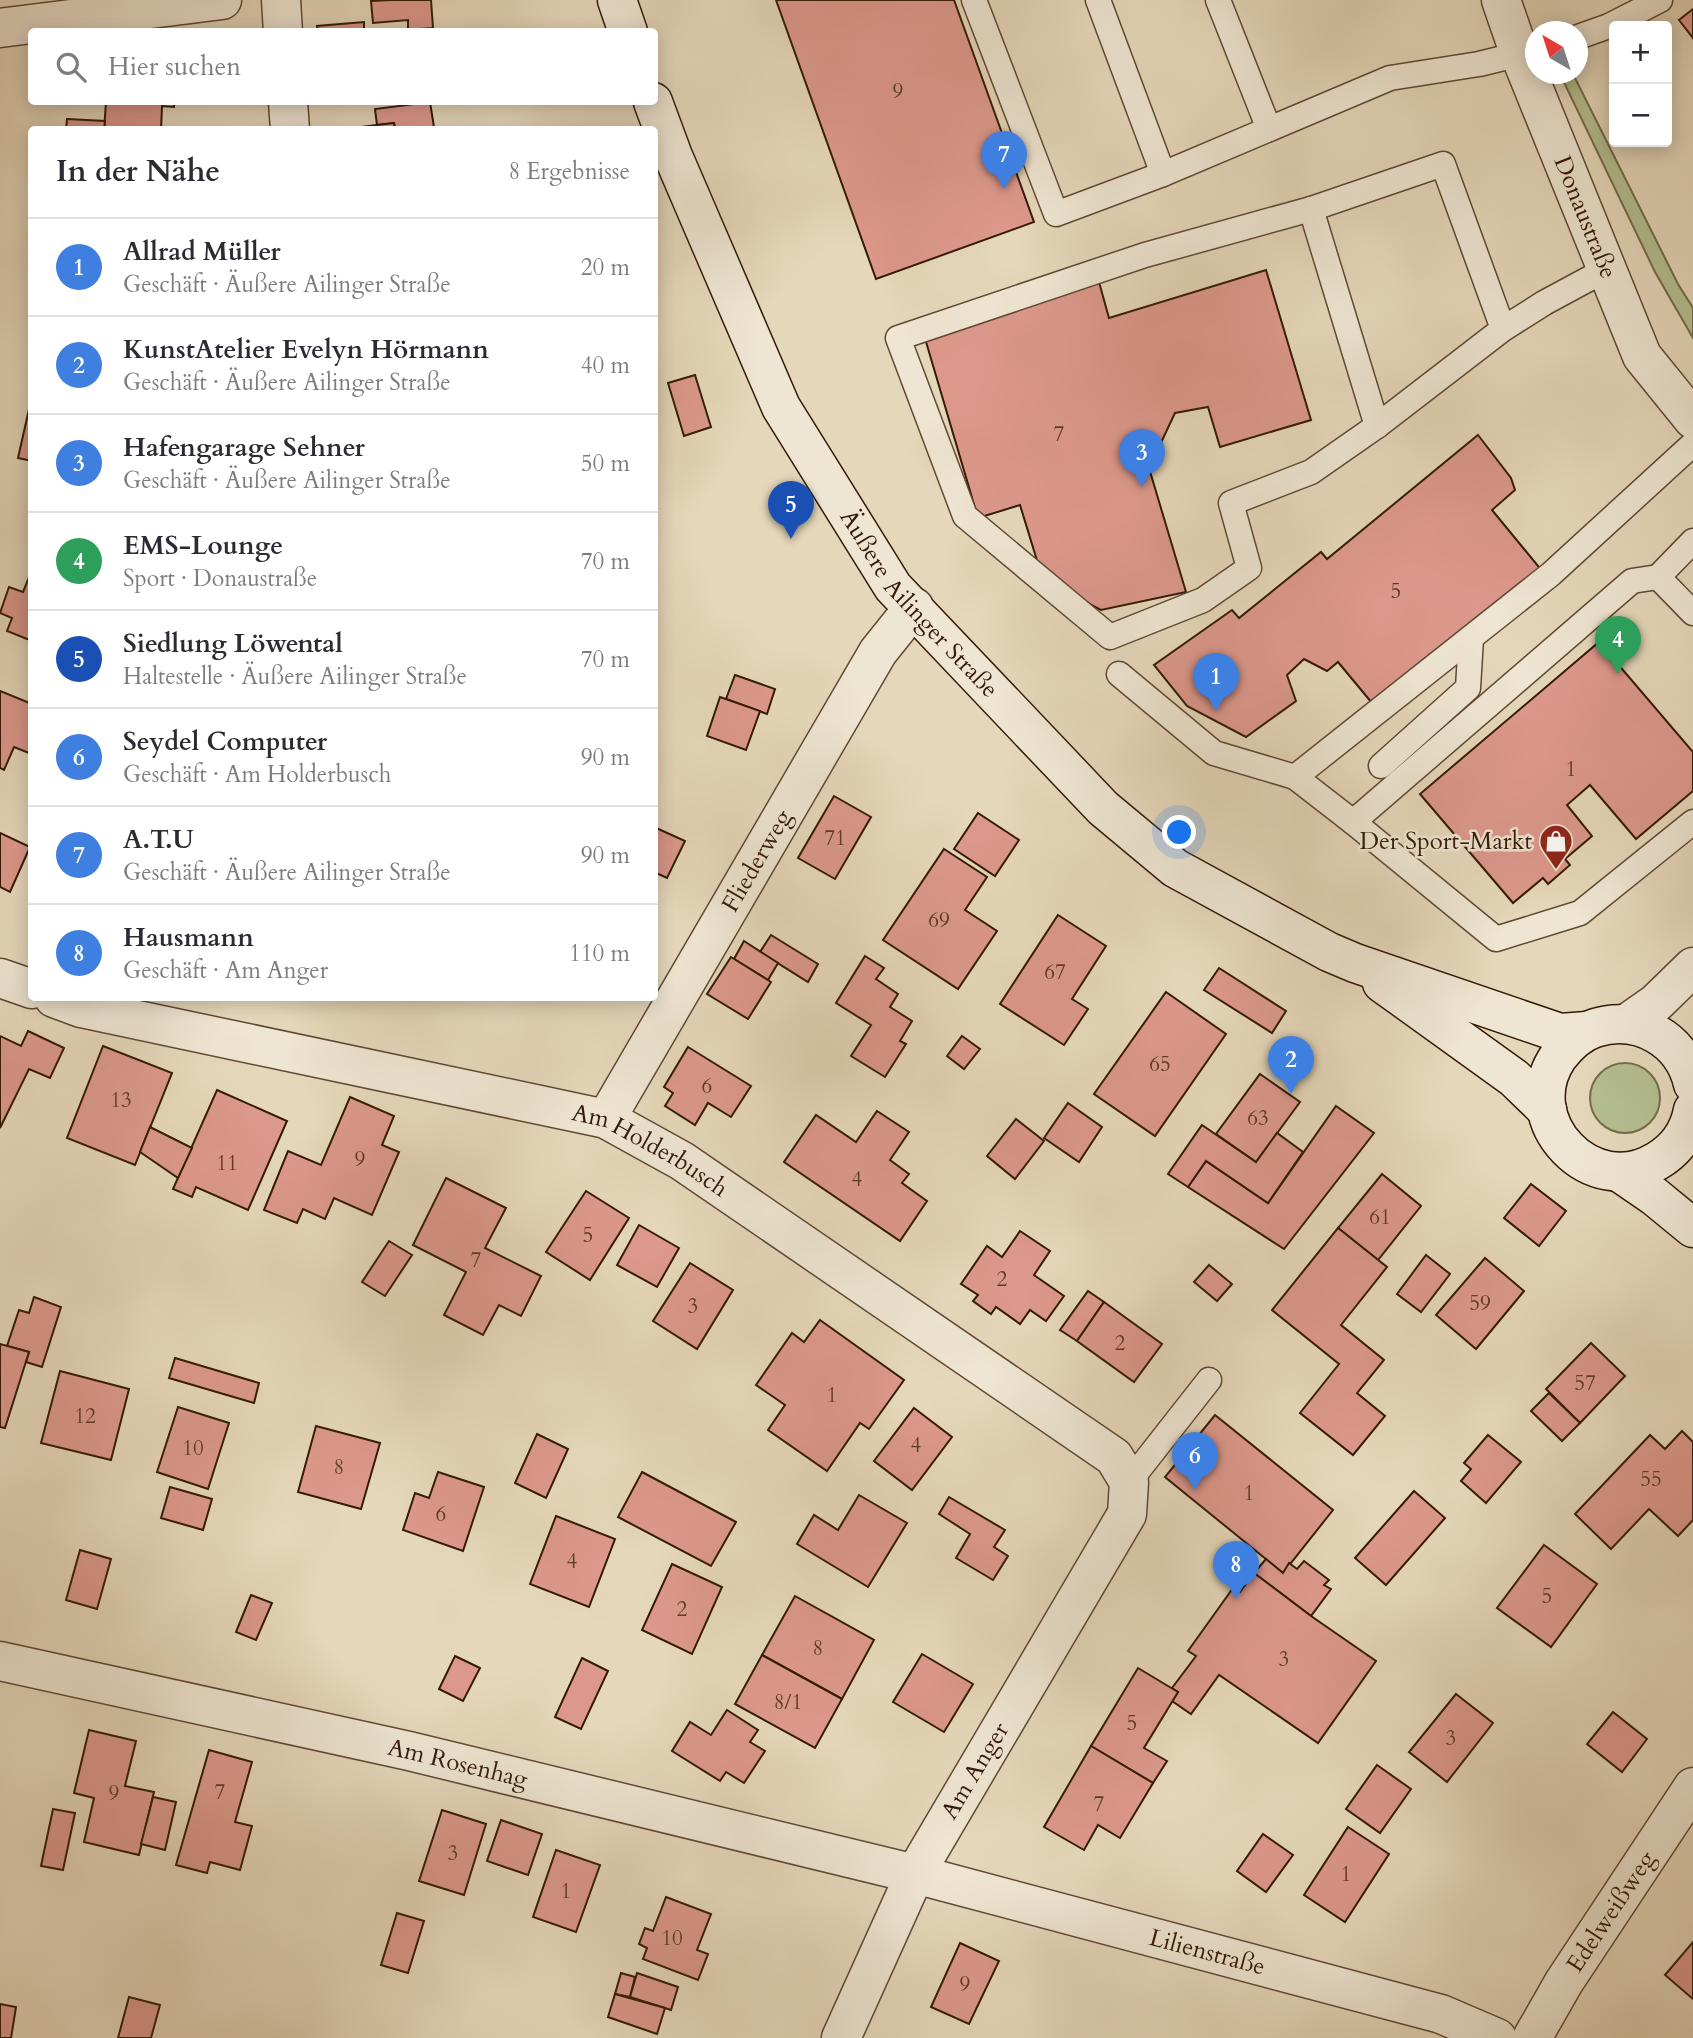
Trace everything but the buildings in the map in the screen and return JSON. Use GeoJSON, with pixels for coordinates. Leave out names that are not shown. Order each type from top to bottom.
{"type":"FeatureCollection","features":[{"type":"Feature","properties":{"kind":"street"},"geometry":{"type":"LineString","coordinates":[[0,28],[222,0]]}},
{"type":"Feature","properties":{"kind":"street"},"geometry":{"type":"LineString","coordinates":[[281,0],[283,28]]}},
{"type":"Feature","properties":{"kind":"street"},"geometry":{"type":"LineString","coordinates":[[617,0],[627,28]]}},
{"type":"Feature","properties":{"kind":"street","name":"Donaustraße"},"geometry":{"type":"LineString","coordinates":[[1501,0],[1525,46]]}},
{"type":"Feature","properties":{"kind":"street","name":"Donaustraße"},"geometry":{"type":"LineString","coordinates":[[1540,84],[1607,269],[1642,356],[1693,419]]}},
{"type":"Feature","properties":{"kind":"street"},"geometry":{"type":"LineString","coordinates":[[288,105],[290,126]]}},
{"type":"Feature","properties":{"kind":"street","name":"Äußere Ailinger Straße"},"geometry":{"type":"LineString","coordinates":[[654,105],[673,156],[781,407],[893,587],[1103,808],[1175,868],[1329,952],[1355,963]]}},
{"type":"Feature","properties":{"kind":"street","name":"Fliederweg"},"geometry":{"type":"LineString","coordinates":[[606,1119],[878,652],[914,607]]}},
{"type":"Feature","properties":{"kind":"street"},"geometry":{"type":"LineString","coordinates":[[1355,963],[1560,1033],[1626,1024],[1651,1030],[1667,1039],[1681,1054],[1692,1074]]}},
{"type":"Feature","properties":{"kind":"street"},"geometry":{"type":"LineString","coordinates":[[1355,963],[1514,1078],[1547,1110]]}},
{"type":"Feature","properties":{"kind":"street"},"geometry":{"type":"LineString","coordinates":[[1626,1024],[1656,1003],[1693,967]]}},
{"type":"Feature","properties":{"kind":"street"},"geometry":{"type":"LineString","coordinates":[[0,978],[28,988]]}},
{"type":"Feature","properties":{"kind":"street","name":"Am Holderbusch"},"geometry":{"type":"LineString","coordinates":[[73,1001],[606,1119],[682,1161],[1114,1457],[1128,1498]]}},
{"type":"Feature","properties":{"kind":"street"},"geometry":{"type":"LineString","coordinates":[[1587,1031],[1566,1047],[1554,1063],[1548,1080],[1547,1110],[1551,1125],[1562,1144],[1580,1160],[1601,1169],[1619,1172],[1648,1167],[1668,1154],[1684,1136],[1693,1113]]}},
{"type":"Feature","properties":{"kind":"street"},"geometry":{"type":"LineString","coordinates":[[1619,1172],[1693,1228]]}},
{"type":"Feature","properties":{"kind":"street","name":"Am Anger"},"geometry":{"type":"LineString","coordinates":[[841,2038],[915,1874],[1128,1498]]}},
{"type":"Feature","properties":{"kind":"street","name":"Am Rosenhag"},"geometry":{"type":"LineString","coordinates":[[0,1661],[409,1751],[915,1874]]}},
{"type":"Feature","properties":{"kind":"street","name":"Edelweißweg"},"geometry":{"type":"LineString","coordinates":[[1532,2038],[1564,1982],[1693,1787]]}},
{"type":"Feature","properties":{"kind":"street","name":"Lilienstraße"},"geometry":{"type":"LineString","coordinates":[[915,1874],[1441,2014],[1497,2038]]}},
{"type":"Feature","properties":{"kind":"lane"},"geometry":{"type":"LineString","coordinates":[[974,0],[1056,214],[1163,174],[1390,78],[1525,53]]}},
{"type":"Feature","properties":{"kind":"lane"},"geometry":{"type":"LineString","coordinates":[[1098,0],[1163,174]]}},
{"type":"Feature","properties":{"kind":"lane"},"geometry":{"type":"LineString","coordinates":[[1218,0],[1269,129]]}},
{"type":"Feature","properties":{"kind":"lane"},"geometry":{"type":"LineString","coordinates":[[1588,33],[1609,26],[1660,0]]}},
{"type":"Feature","properties":{"kind":"lane"},"geometry":{"type":"LineString","coordinates":[[1503,329],[1443,164],[1311,209],[1145,255],[898,338],[965,516],[1110,637],[1203,600],[1249,568],[1231,503],[1311,472],[1377,426],[1503,329],[1607,269]]}},
{"type":"Feature","properties":{"kind":"lane"},"geometry":{"type":"LineString","coordinates":[[1311,209],[1377,426]]}},
{"type":"Feature","properties":{"kind":"lane"},"geometry":{"type":"LineString","coordinates":[[1295,777],[1551,574],[1693,444]]}},
{"type":"Feature","properties":{"kind":"lane"},"geometry":{"type":"LineString","coordinates":[[1353,822],[1632,581],[1658,577],[1693,541]]}},
{"type":"Feature","properties":{"kind":"lane"},"geometry":{"type":"LineString","coordinates":[[1658,577],[1693,613]]}},
{"type":"Feature","properties":{"kind":"lane"},"geometry":{"type":"LineString","coordinates":[[1381,766],[1468,688],[1471,638]]}},
{"type":"Feature","properties":{"kind":"lane"},"geometry":{"type":"LineString","coordinates":[[1119,674],[1214,752],[1295,777],[1496,939],[1580,913],[1693,822]]}},
{"type":"Feature","properties":{"kind":"lane"},"geometry":{"type":"LineString","coordinates":[[1128,1498],[1209,1380]]}},
{"type":"Feature","properties":{"kind":"green space"},"geometry":{"type":"Polygon","coordinates":[[[1565,84],[1578,84],[1678,284],[1693,308],[1693,338],[1655,272],[1565,84]]]}},
{"type":"Feature","properties":{"kind":"green space"},"geometry":{"type":"Polygon","coordinates":[[[1632,1063],[1645,1069],[1654,1078],[1658,1084],[1658,1112],[1650,1123],[1639,1131],[1618,1133],[1600,1123],[1592,1112],[1590,1091],[1600,1073],[1611,1065],[1632,1063]]]}},
{"type":"Feature","properties":{"kind":"place","name":"A.T.U"},"geometry":{"type":"Point","coordinates":[1004,189]}},
{"type":"Feature","properties":{"kind":"place","name":"Hafengarage Sehner"},"geometry":{"type":"Point","coordinates":[1142,487]}},
{"type":"Feature","properties":{"kind":"place","name":"Siedlung Löwental"},"geometry":{"type":"Point","coordinates":[791,539]}},
{"type":"Feature","properties":{"kind":"place","name":"EMS-Lounge"},"geometry":{"type":"Point","coordinates":[1618,674]}},
{"type":"Feature","properties":{"kind":"place","name":"Allrad Müller"},"geometry":{"type":"Point","coordinates":[1216,711]}},
{"type":"Feature","properties":{"kind":"place","name":"Der Sport-Markt"},"geometry":{"type":"Point","coordinates":[1556,871]}},
{"type":"Feature","properties":{"kind":"place","name":"KunstAtelier Evelyn Hörmann"},"geometry":{"type":"Point","coordinates":[1291,1094]}},
{"type":"Feature","properties":{"kind":"place","name":"Seydel Computer"},"geometry":{"type":"Point","coordinates":[1195,1490]}},
{"type":"Feature","properties":{"kind":"place","name":"Hausmann"},"geometry":{"type":"Point","coordinates":[1236,1599]}}]}
